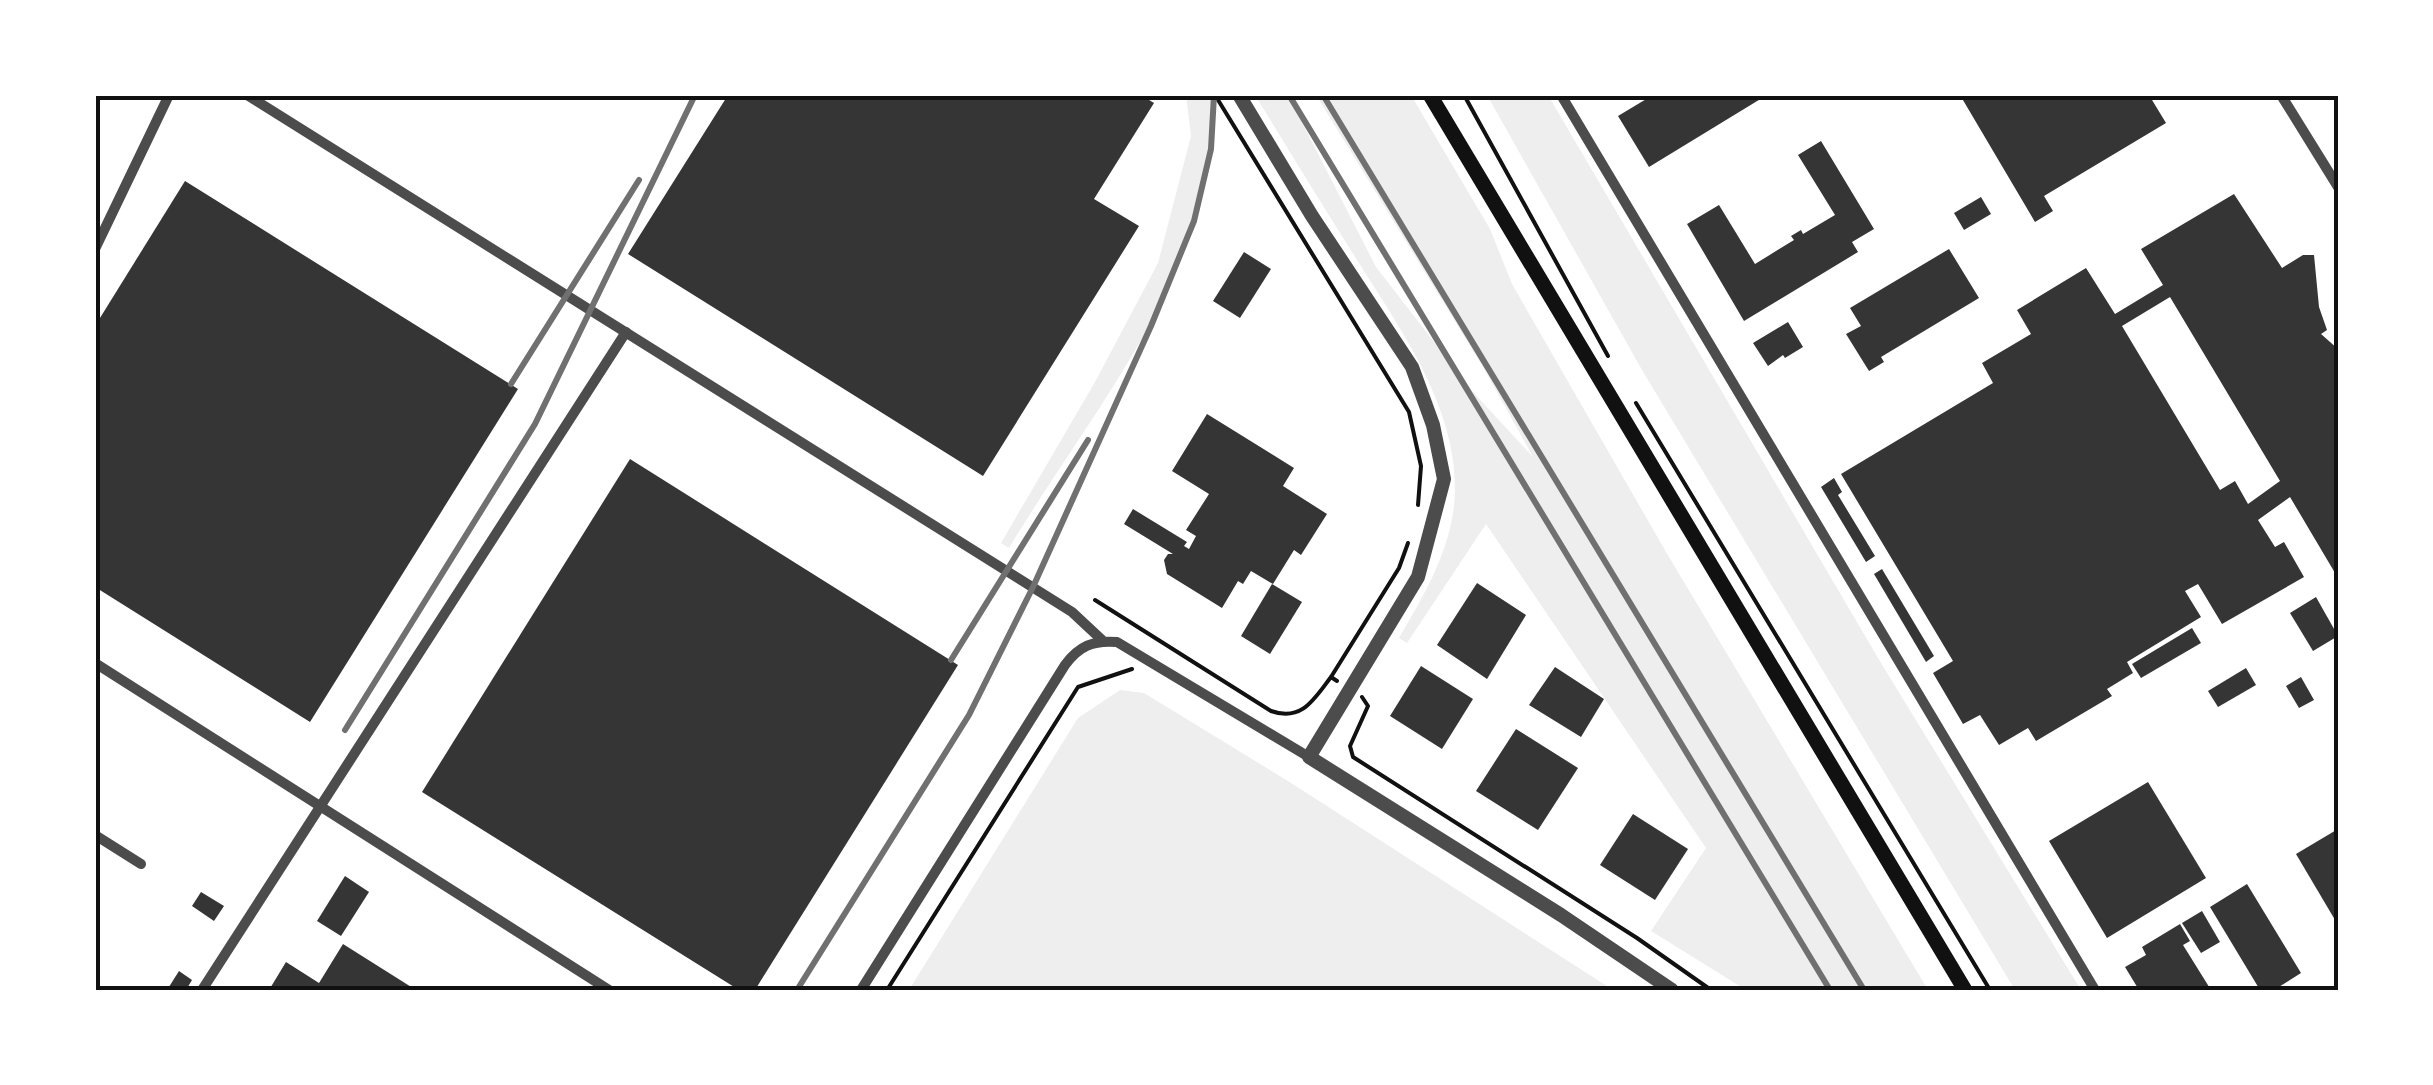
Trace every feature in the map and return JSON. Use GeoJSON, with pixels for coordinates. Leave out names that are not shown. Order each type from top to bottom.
{"type":"FeatureCollection","features":[{"type":"Feature","properties":{"kind":"main road"},"geometry":{"type":"LineString","coordinates":[[1430,95],[1965,990]]}},
{"type":"Feature","properties":{"kind":"street"},"geometry":{"type":"LineString","coordinates":[[95,249],[170,95]]}},
{"type":"Feature","properties":{"kind":"street"},"geometry":{"type":"LineString","coordinates":[[247,95],[1072,612],[1102,640]]}},
{"type":"Feature","properties":{"kind":"street"},"geometry":{"type":"LineString","coordinates":[[1239,95],[1312,216],[1412,367],[1433,425],[1444,479],[1418,577],[1309,757]]}},
{"type":"Feature","properties":{"kind":"street"},"geometry":{"type":"LineString","coordinates":[[1561,95],[2095,990]]}},
{"type":"Feature","properties":{"kind":"street"},"geometry":{"type":"LineString","coordinates":[[2281,95],[2338,188]]}},
{"type":"Feature","properties":{"kind":"street"},"geometry":{"type":"LineString","coordinates":[[202,990],[626,332]]}},
{"type":"Feature","properties":{"kind":"street"},"geometry":{"type":"LineString","coordinates":[[861,990],[1065,665],[1087,644],[1102,640],[1117,642],[1146,657],[1309,757],[1561,915],[1672,990]]}},
{"type":"Feature","properties":{"kind":"street"},"geometry":{"type":"LineString","coordinates":[[95,663],[609,990]]}},
{"type":"Feature","properties":{"kind":"street"},"geometry":{"type":"LineString","coordinates":[[95,835],[140,864]]}},
{"type":"Feature","properties":{"kind":"path"},"geometry":{"type":"LineString","coordinates":[[1215,95],[1409,412],[1420,466],[1417,519]]}},
{"type":"Feature","properties":{"kind":"path"},"geometry":{"type":"LineString","coordinates":[[1464,95],[1608,356]]}},
{"type":"Feature","properties":{"kind":"path"},"geometry":{"type":"LineString","coordinates":[[1629,390],[1990,990]]}},
{"type":"Feature","properties":{"kind":"path"},"geometry":{"type":"LineString","coordinates":[[1095,600],[1282,715],[1303,710],[1331,677],[1399,568],[1411,535]]}},
{"type":"Feature","properties":{"kind":"path"},"geometry":{"type":"LineString","coordinates":[[888,990],[1078,686],[1139,667],[1156,639]]}},
{"type":"Feature","properties":{"kind":"path"},"geometry":{"type":"LineString","coordinates":[[1331,677],[1368,704],[1350,746],[1354,758],[1637,938],[1711,990]]}},
{"type":"Feature","properties":{"kind":"shaded area"},"geometry":{"type":"Polygon","coordinates":[[[1186,95],[1215,95],[1209,160],[1195,221],[1144,334],[1009,548],[1001,543],[1095,382],[1158,263],[1191,136],[1186,95]]]}},
{"type":"Feature","properties":{"kind":"shaded area"},"geometry":{"type":"Polygon","coordinates":[[[1255,95],[1288,95],[1376,267],[1473,392],[1533,457],[1483,367],[1316,95],[1411,95],[1490,229],[1512,284],[1666,552],[1928,990],[1746,990],[1651,931],[1706,848],[1486,524],[1407,643],[1399,638],[1429,585],[1450,528],[1455,488],[1445,424],[1404,335],[1255,95]]]}},
{"type":"Feature","properties":{"kind":"shaded area"},"geometry":{"type":"Polygon","coordinates":[[[1487,95],[1548,95],[1878,658],[2081,990],[2015,990],[1642,370],[1487,95]]]}},
{"type":"Feature","properties":{"kind":"shaded area"},"geometry":{"type":"Polygon","coordinates":[[[1120,690],[1144,693],[1613,990],[909,990],[1078,718],[1120,690]]]}},
{"type":"Feature","properties":{"kind":"building"},"geometry":{"type":"Polygon","coordinates":[[[728,95],[1141,95],[1154,103],[1094,199],[1139,226],[983,476],[628,254],[728,95]]]}},
{"type":"Feature","properties":{"kind":"building"},"geometry":{"type":"Polygon","coordinates":[[[1653,95],[1767,95],[1649,167],[1618,116],[1653,95]]]}},
{"type":"Feature","properties":{"kind":"building"},"geometry":{"type":"Polygon","coordinates":[[[1960,95],[2149,95],[2166,123],[2044,196],[2053,211],[2035,222],[1960,95]]]}},
{"type":"Feature","properties":{"kind":"building"},"geometry":{"type":"Polygon","coordinates":[[[1821,141],[1874,229],[1852,242],[1858,252],[1744,321],[1687,224],[1719,205],[1755,264],[1794,240],[1791,236],[1801,230],[1803,234],[1835,215],[1798,155],[1821,141]]]}},
{"type":"Feature","properties":{"kind":"building"},"geometry":{"type":"Polygon","coordinates":[[[185,181],[518,389],[310,722],[95,587],[95,326],[185,181]]]}},
{"type":"Feature","properties":{"kind":"building"},"geometry":{"type":"Polygon","coordinates":[[[2234,194],[2282,268],[2303,255],[2314,255],[2319,307],[2327,330],[2321,334],[2338,349],[2338,578],[2290,497],[2258,520],[2275,547],[2284,542],[2304,577],[2222,624],[2198,584],[2185,591],[2201,617],[2127,662],[2133,673],[2107,689],[2112,696],[2036,741],[2028,728],[1999,745],[1980,715],[1963,724],[1933,673],[1953,661],[1841,474],[1993,383],[1982,363],[2031,334],[2017,310],[2086,268],[2115,314],[2163,285],[2141,249],[2234,194]],[[2170,297],[2122,326],[2220,490],[2235,481],[2248,504],[2280,481],[2170,297]]]}},
{"type":"Feature","properties":{"kind":"building"},"geometry":{"type":"Polygon","coordinates":[[[1981,197],[1991,214],[1964,230],[1954,213],[1981,197]]]}},
{"type":"Feature","properties":{"kind":"building"},"geometry":{"type":"Polygon","coordinates":[[[1949,249],[1979,298],[1881,357],[1884,362],[1869,371],[1846,334],[1861,326],[1850,308],[1949,249]]]}},
{"type":"Feature","properties":{"kind":"building"},"geometry":{"type":"Polygon","coordinates":[[[1244,252],[1271,269],[1240,318],[1213,301],[1244,252]]]}},
{"type":"Feature","properties":{"kind":"building"},"geometry":{"type":"Polygon","coordinates":[[[1788,322],[1803,347],[1768,366],[1753,343],[1788,322]]]}},
{"type":"Feature","properties":{"kind":"building"},"geometry":{"type":"Polygon","coordinates":[[[1207,414],[1294,468],[1283,486],[1327,514],[1301,555],[1294,550],[1273,584],[1251,571],[1243,584],[1238,581],[1222,608],[1167,574],[1164,560],[1173,554],[1124,524],[1133,509],[1187,542],[1184,546],[1189,549],[1196,536],[1186,530],[1209,494],[1172,471],[1207,414]]]}},
{"type":"Feature","properties":{"kind":"building"},"geometry":{"type":"Polygon","coordinates":[[[630,459],[958,665],[755,990],[739,990],[422,792],[630,459]]]}},
{"type":"Feature","properties":{"kind":"building"},"geometry":{"type":"Polygon","coordinates":[[[1834,478],[1842,492],[1838,495],[1875,556],[1866,562],[1821,487],[1834,478]]]}},
{"type":"Feature","properties":{"kind":"building"},"geometry":{"type":"Polygon","coordinates":[[[1882,569],[1934,656],[1926,662],[1874,574],[1882,569]]]}},
{"type":"Feature","properties":{"kind":"building"},"geometry":{"type":"Polygon","coordinates":[[[1477,583],[1526,615],[1487,679],[1437,645],[1477,583]]]}},
{"type":"Feature","properties":{"kind":"building"},"geometry":{"type":"Polygon","coordinates":[[[1272,584],[1302,602],[1270,654],[1241,636],[1272,584]]]}},
{"type":"Feature","properties":{"kind":"building"},"geometry":{"type":"Polygon","coordinates":[[[2316,597],[2338,636],[2313,651],[2290,613],[2316,597]]]}},
{"type":"Feature","properties":{"kind":"building"},"geometry":{"type":"Polygon","coordinates":[[[2192,628],[2201,643],[2141,678],[2132,664],[2192,628]]]}},
{"type":"Feature","properties":{"kind":"building"},"geometry":{"type":"Polygon","coordinates":[[[1421,666],[1473,699],[1442,749],[1390,716],[1421,666]]]}},
{"type":"Feature","properties":{"kind":"building"},"geometry":{"type":"Polygon","coordinates":[[[1555,667],[1604,699],[1581,737],[1529,705],[1555,667]]]}},
{"type":"Feature","properties":{"kind":"building"},"geometry":{"type":"Polygon","coordinates":[[[2246,668],[2256,685],[2218,707],[2208,691],[2246,668]]]}},
{"type":"Feature","properties":{"kind":"building"},"geometry":{"type":"Polygon","coordinates":[[[2301,677],[2314,700],[2299,708],[2286,686],[2301,677]]]}},
{"type":"Feature","properties":{"kind":"building"},"geometry":{"type":"Polygon","coordinates":[[[1516,729],[1578,768],[1538,830],[1476,791],[1516,729]]]}},
{"type":"Feature","properties":{"kind":"building"},"geometry":{"type":"Polygon","coordinates":[[[2148,782],[2206,878],[2107,938],[2049,841],[2148,782]]]}},
{"type":"Feature","properties":{"kind":"building"},"geometry":{"type":"Polygon","coordinates":[[[1633,814],[1688,849],[1655,900],[1600,865],[1633,814]]]}},
{"type":"Feature","properties":{"kind":"building"},"geometry":{"type":"Polygon","coordinates":[[[2338,829],[2338,925],[2296,854],[2338,829]]]}},
{"type":"Feature","properties":{"kind":"building"},"geometry":{"type":"Polygon","coordinates":[[[345,876],[369,892],[341,936],[317,921],[345,876]]]}},
{"type":"Feature","properties":{"kind":"building"},"geometry":{"type":"Polygon","coordinates":[[[2247,884],[2301,973],[2274,990],[2260,990],[2210,907],[2247,884]]]}},
{"type":"Feature","properties":{"kind":"building"},"geometry":{"type":"Polygon","coordinates":[[[201,892],[224,906],[214,921],[192,906],[201,892]]]}},
{"type":"Feature","properties":{"kind":"building"},"geometry":{"type":"Polygon","coordinates":[[[2202,911],[2220,942],[2201,953],[2182,923],[2202,911]]]}},
{"type":"Feature","properties":{"kind":"building"},"geometry":{"type":"Polygon","coordinates":[[[2180,924],[2190,941],[2183,945],[2211,990],[2139,990],[2125,967],[2146,955],[2142,947],[2180,924]]]}},
{"type":"Feature","properties":{"kind":"building"},"geometry":{"type":"Polygon","coordinates":[[[343,944],[416,990],[269,990],[286,962],[319,983],[343,944]]]}},
{"type":"Feature","properties":{"kind":"building"},"geometry":{"type":"Polygon","coordinates":[[[179,971],[192,980],[186,990],[167,990],[179,971]]]}},
{"type":"Feature","properties":{"kind":"railway"},"geometry":{"type":"LineString","coordinates":[[345,730],[535,424],[695,95]]}},
{"type":"Feature","properties":{"kind":"railway"},"geometry":{"type":"LineString","coordinates":[[797,990],[969,715],[1033,587],[1194,221],[1211,149],[1214,95]]}},
{"type":"Feature","properties":{"kind":"railway"},"geometry":{"type":"LineString","coordinates":[[1289,95],[1830,990]]}},
{"type":"Feature","properties":{"kind":"railway"},"geometry":{"type":"LineString","coordinates":[[1323,95],[1864,990]]}},
{"type":"Feature","properties":{"kind":"railway"},"geometry":{"type":"LineString","coordinates":[[511,384],[639,180]]}},
{"type":"Feature","properties":{"kind":"railway"},"geometry":{"type":"LineString","coordinates":[[951,660],[1088,440]]}}]}
